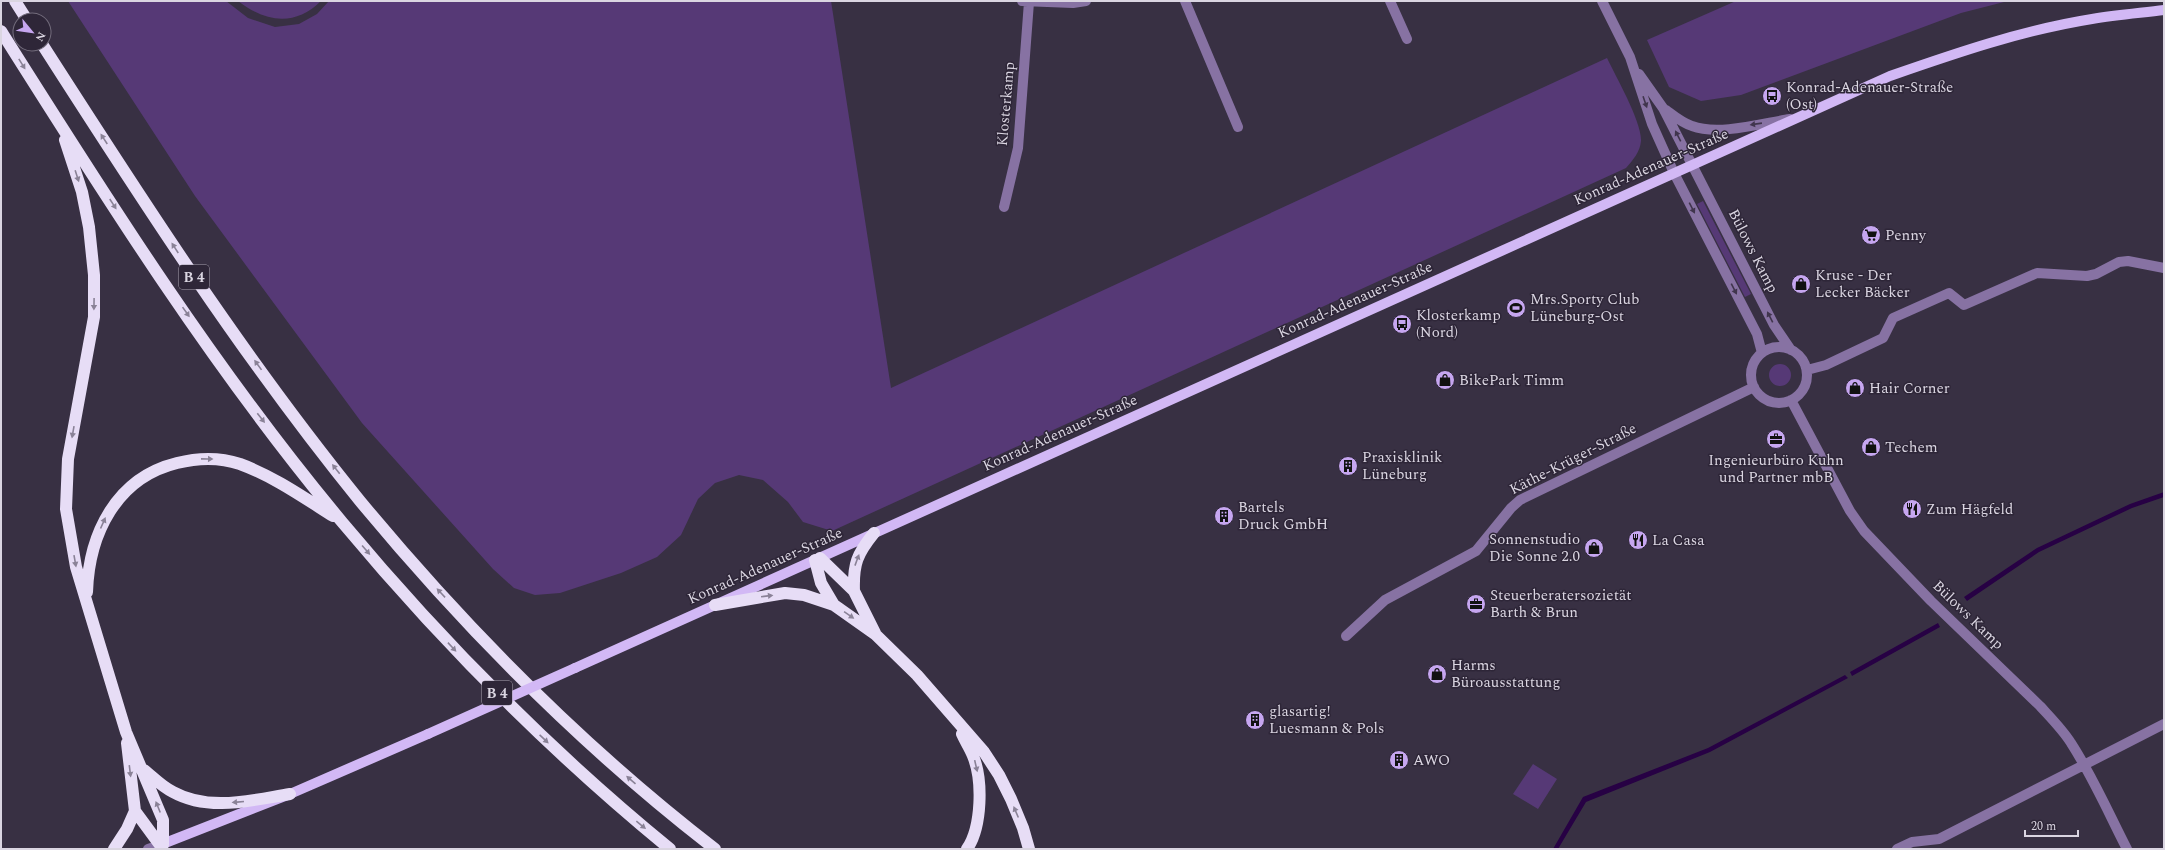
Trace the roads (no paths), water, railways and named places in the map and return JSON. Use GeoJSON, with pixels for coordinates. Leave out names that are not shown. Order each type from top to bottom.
{"type":"FeatureCollection","features":[{"type":"Feature","properties":{"kind":"highway"},"geometry":{"type":"LineString","coordinates":[[15,1],[22,12]]}},
{"type":"Feature","properties":{"kind":"highway","name":"B 4"},"geometry":{"type":"LineString","coordinates":[[1,31],[170,290],[252,407],[340,520],[416,607],[486,683],[586,778],[670,849]]}},
{"type":"Feature","properties":{"kind":"highway","name":"B 4"},"geometry":{"type":"LineString","coordinates":[[47,52],[192,274],[274,388],[360,500],[489,645],[560,717],[643,791],[715,849]]}},
{"type":"Feature","properties":{"kind":"highway"},"geometry":{"type":"LineString","coordinates":[[61,125],[82,192],[89,227],[94,275],[94,317],[68,458],[66,509],[76,567],[126,732],[163,820],[162,845]]}},
{"type":"Feature","properties":{"kind":"highway"},"geometry":{"type":"LineString","coordinates":[[86,601],[88,572],[93,545],[105,518],[123,493],[144,475],[166,465],[192,459],[217,459],[239,464],[287,486],[340,520]]}},
{"type":"Feature","properties":{"kind":"highway"},"geometry":{"type":"LineString","coordinates":[[854,591],[854,571],[856,560],[874,533]]}},
{"type":"Feature","properties":{"kind":"highway"},"geometry":{"type":"LineString","coordinates":[[817,559],[854,591],[875,634]]}},
{"type":"Feature","properties":{"kind":"highway"},"geometry":{"type":"LineString","coordinates":[[817,559],[821,583],[834,605]]}},
{"type":"Feature","properties":{"kind":"highway"},"geometry":{"type":"LineString","coordinates":[[715,605],[785,594],[804,595],[834,605],[875,634],[917,675],[984,752],[999,775],[1023,828],[1029,849]]}},
{"type":"Feature","properties":{"kind":"highway"},"geometry":{"type":"LineString","coordinates":[[954,718],[973,757],[980,784],[979,815],[971,844],[967,849]]}},
{"type":"Feature","properties":{"kind":"highway"},"geometry":{"type":"LineString","coordinates":[[114,849],[127,829],[135,811],[126,732]]}},
{"type":"Feature","properties":{"kind":"highway"},"geometry":{"type":"LineString","coordinates":[[142,769],[173,792],[200,803],[238,803],[290,794]]}},
{"type":"Feature","properties":{"kind":"highway"},"geometry":{"type":"LineString","coordinates":[[135,811],[162,845]]}},
{"type":"Feature","properties":{"kind":"main road","name":"Konrad-Adenauer-Straße"},"geometry":{"type":"LineString","coordinates":[[162,845],[290,794],[428,734],[1890,76],[1996,41],[2091,18],[2164,10]]}},
{"type":"Feature","properties":{"kind":"street","name":"Klosterkamp"},"geometry":{"type":"LineString","coordinates":[[1004,207],[1018,148],[1025,2],[1086,1]]}},
{"type":"Feature","properties":{"kind":"street"},"geometry":{"type":"LineString","coordinates":[[1185,1],[1238,127]]}},
{"type":"Feature","properties":{"kind":"street"},"geometry":{"type":"LineString","coordinates":[[1390,1],[1407,39]]}},
{"type":"Feature","properties":{"kind":"street"},"geometry":{"type":"LineString","coordinates":[[1602,1],[1632,65],[1652,124],[1674,173],[1757,334],[1762,353]]}},
{"type":"Feature","properties":{"kind":"street"},"geometry":{"type":"LineString","coordinates":[[1632,65],[1664,108],[1692,165]]}},
{"type":"Feature","properties":{"kind":"street"},"geometry":{"type":"LineString","coordinates":[[1664,108],[1679,120],[1693,126],[1712,129],[1794,119]]}},
{"type":"Feature","properties":{"kind":"street","name":"Bülows Kamp"},"geometry":{"type":"LineString","coordinates":[[1692,165],[1774,325],[1791,350],[1801,358],[1807,370]]}},
{"type":"Feature","properties":{"kind":"street"},"geometry":{"type":"LineString","coordinates":[[1791,350],[1776,347],[1762,353],[1755,360],[1752,369],[1754,387],[1759,394],[1770,401],[1782,403],[1791,400],[1804,388],[1807,370],[1826,365],[1883,338],[1893,318],[1949,293],[1964,305],[2037,273],[2087,276],[2096,274],[2120,262],[2128,261],[2164,268]]}},
{"type":"Feature","properties":{"kind":"street","name":"Käthe-Krüger-Straße"},"geometry":{"type":"LineString","coordinates":[[1346,636],[1385,600],[1476,552],[1511,508],[1520,500],[1754,387]]}},
{"type":"Feature","properties":{"kind":"street","name":"Bülows Kamp"},"geometry":{"type":"LineString","coordinates":[[1791,400],[1850,511],[1864,531],[1931,601],[2040,706],[2071,742],[2084,764],[2127,849]]}},
{"type":"Feature","properties":{"kind":"street"},"geometry":{"type":"LineString","coordinates":[[1897,849],[1912,842],[1939,839],[2164,724]]}},
{"type":"Feature","properties":{"kind":"street"},"geometry":{"type":"LineString","coordinates":[[148,849],[162,845]]}},
{"type":"Feature","properties":{"kind":"place","name":"Konrad-Adenauer-Straße (Ost)"},"geometry":{"type":"Point","coordinates":[1772,96]}},
{"type":"Feature","properties":{"kind":"place","name":"Penny"},"geometry":{"type":"Point","coordinates":[1871,235]}},
{"type":"Feature","properties":{"kind":"place","name":"Kruse - Der Lecker Bäcker"},"geometry":{"type":"Point","coordinates":[1801,284]}},
{"type":"Feature","properties":{"kind":"place","name":"Mrs.Sporty Club Lüneburg-Ost"},"geometry":{"type":"Point","coordinates":[1516,308]}},
{"type":"Feature","properties":{"kind":"place","name":"Klosterkamp (Nord)"},"geometry":{"type":"Point","coordinates":[1402,324]}},
{"type":"Feature","properties":{"kind":"place","name":"BikePark Timm"},"geometry":{"type":"Point","coordinates":[1445,380]}},
{"type":"Feature","properties":{"kind":"place","name":"Hair Corner"},"geometry":{"type":"Point","coordinates":[1855,388]}},
{"type":"Feature","properties":{"kind":"place","name":"Ingenieurbüro Kuhn und Partner mbB"},"geometry":{"type":"Point","coordinates":[1776,439]}},
{"type":"Feature","properties":{"kind":"place","name":"Techem"},"geometry":{"type":"Point","coordinates":[1871,447]}},
{"type":"Feature","properties":{"kind":"place","name":"Praxisklinik Lüneburg"},"geometry":{"type":"Point","coordinates":[1348,466]}},
{"type":"Feature","properties":{"kind":"place","name":"Zum Hägfeld"},"geometry":{"type":"Point","coordinates":[1912,509]}},
{"type":"Feature","properties":{"kind":"place","name":"Bartels Druck GmbH"},"geometry":{"type":"Point","coordinates":[1224,516]}},
{"type":"Feature","properties":{"kind":"place","name":"La Casa"},"geometry":{"type":"Point","coordinates":[1638,540]}},
{"type":"Feature","properties":{"kind":"place","name":"Sonnenstudio Die Sonne 2.0"},"geometry":{"type":"Point","coordinates":[1594,548]}},
{"type":"Feature","properties":{"kind":"place","name":"Steuerberatersozietät Barth & Brun"},"geometry":{"type":"Point","coordinates":[1476,604]}},
{"type":"Feature","properties":{"kind":"place","name":"Harms Büroausstattung"},"geometry":{"type":"Point","coordinates":[1437,674]}},
{"type":"Feature","properties":{"kind":"place","name":"glasartig! Luesmann & Pols"},"geometry":{"type":"Point","coordinates":[1255,720]}},
{"type":"Feature","properties":{"kind":"place","name":"AWO"},"geometry":{"type":"Point","coordinates":[1399,760]}}]}
